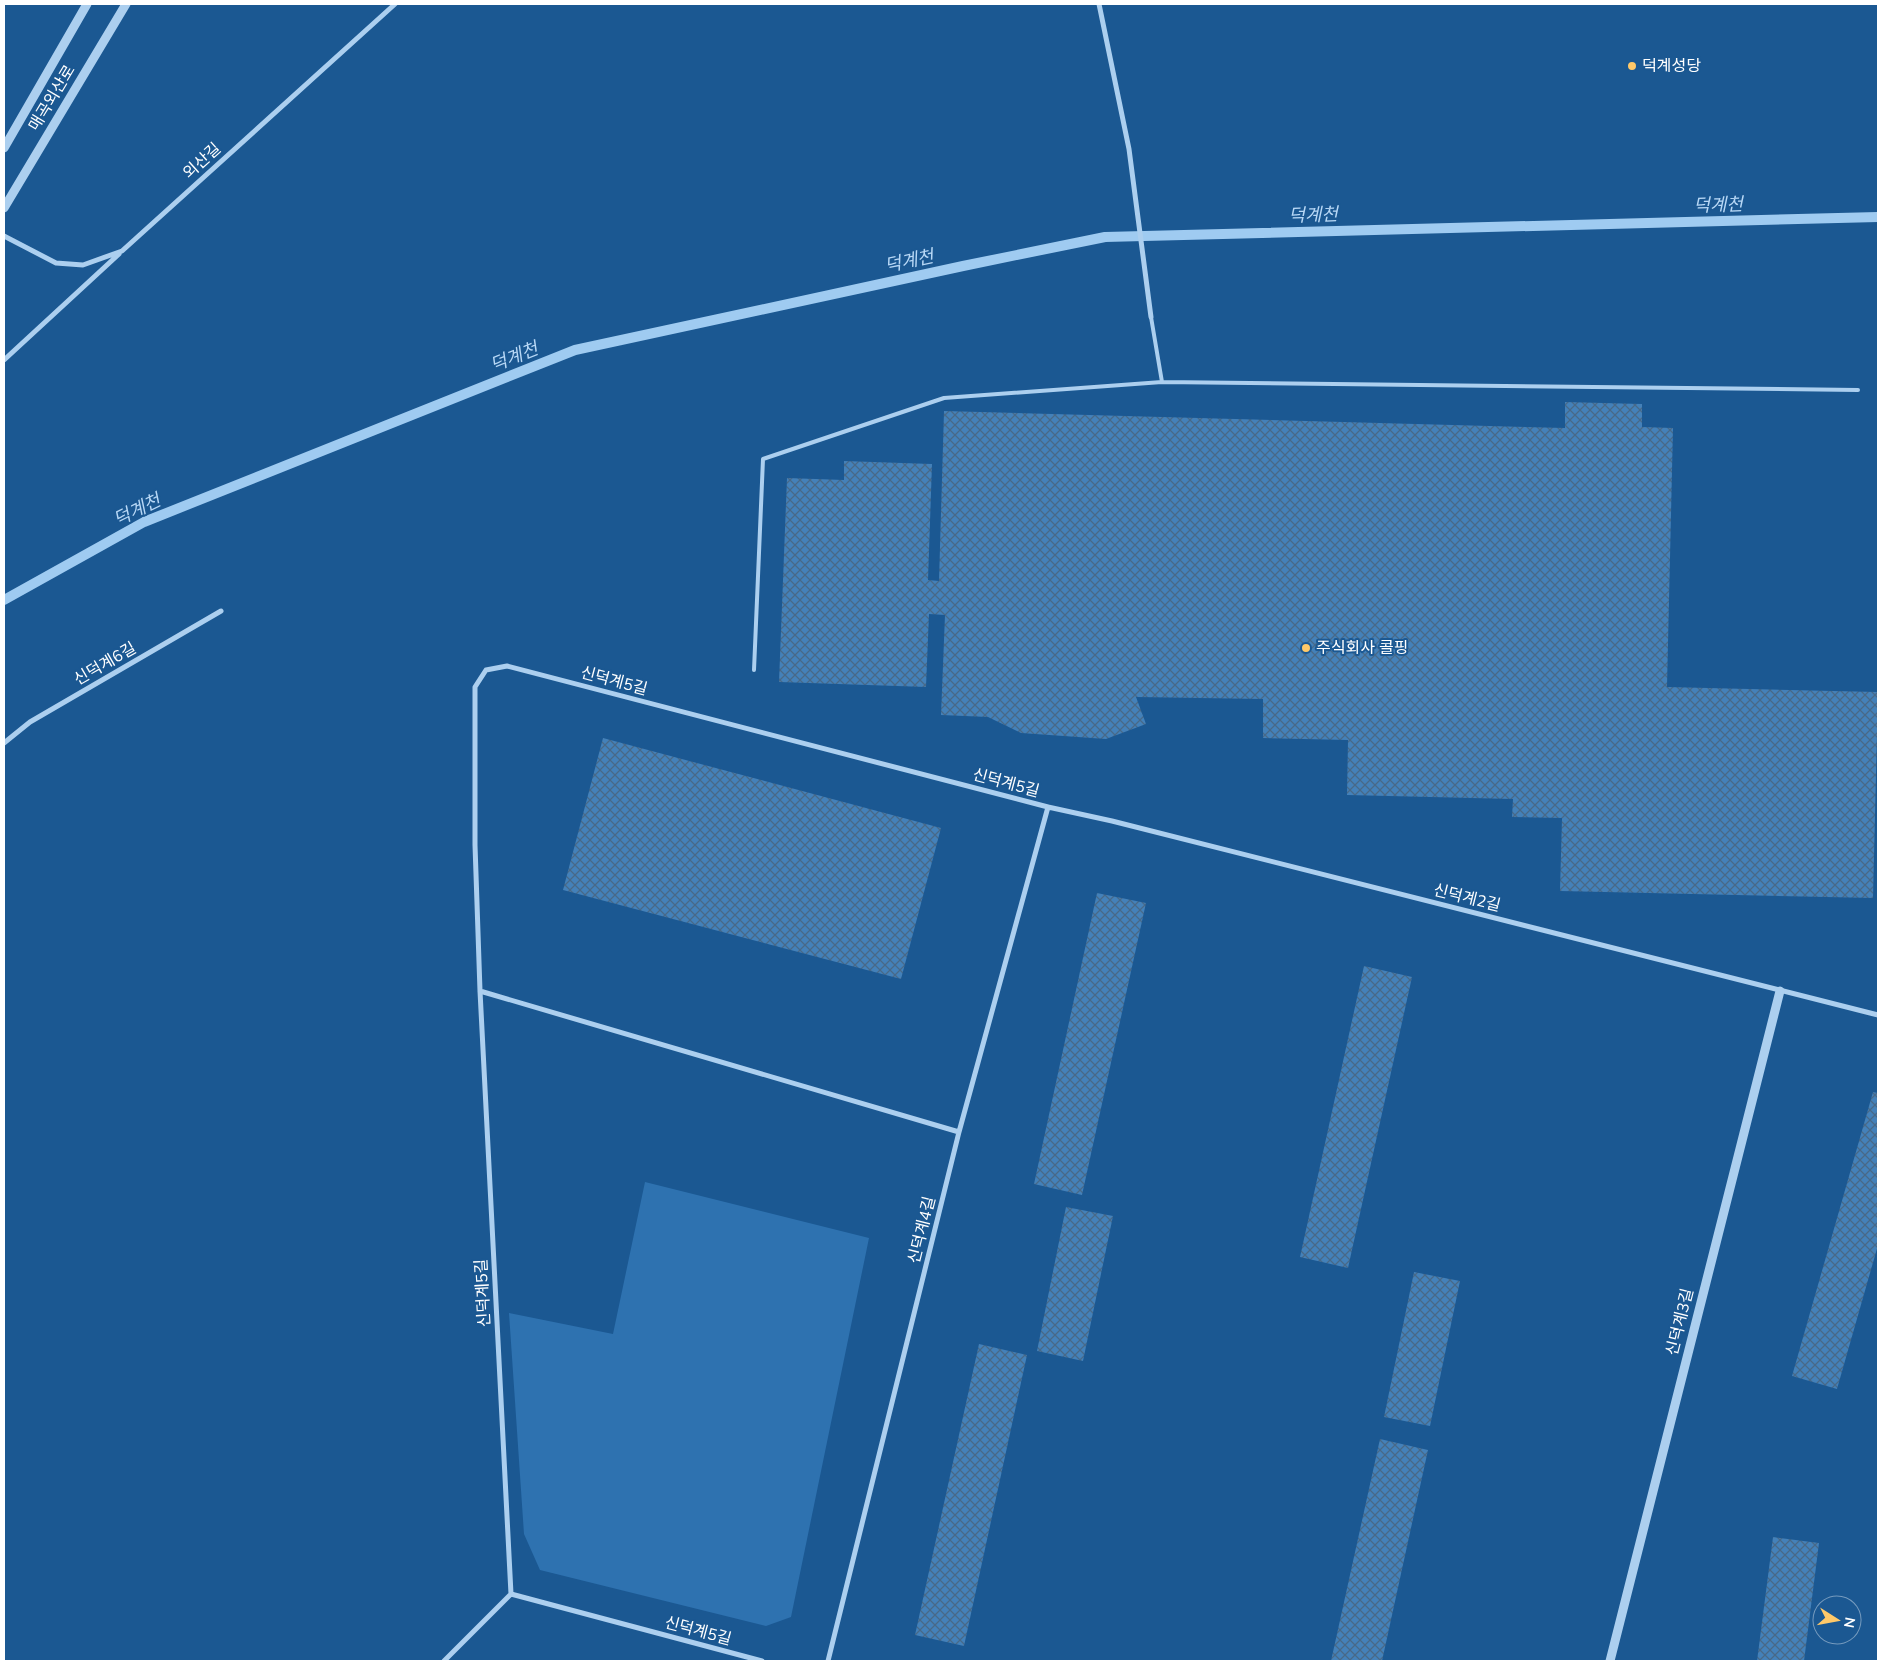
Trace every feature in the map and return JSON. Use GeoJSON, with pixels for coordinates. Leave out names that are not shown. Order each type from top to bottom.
{"type":"FeatureCollection","features":[{"type":"Feature","properties":{"kind":"street","name":"매곡외산로"},"geometry":{"type":"LineString","coordinates":[[4,148],[87,4]]}},
{"type":"Feature","properties":{"kind":"street","name":"매곡외산로"},"geometry":{"type":"LineString","coordinates":[[4,208],[126,4]]}},
{"type":"Feature","properties":{"kind":"street","name":"외산길"},"geometry":{"type":"LineString","coordinates":[[4,236],[56,263],[83,265],[122,251],[395,4]]}},
{"type":"Feature","properties":{"kind":"street"},"geometry":{"type":"LineString","coordinates":[[1099,4],[1129,149],[1150,317]]}},
{"type":"Feature","properties":{"kind":"street"},"geometry":{"type":"LineString","coordinates":[[4,360],[122,251]]}},
{"type":"Feature","properties":{"kind":"street","name":"신덕계6길"},"geometry":{"type":"LineString","coordinates":[[4,743],[30,722],[221,611]]}},
{"type":"Feature","properties":{"kind":"street","name":"신덕계5길"},"geometry":{"type":"LineString","coordinates":[[762,1661],[511,1594],[480,990],[475,845],[475,687],[486,670],[507,666],[1048,807]]}},
{"type":"Feature","properties":{"kind":"street","name":"신덕계2길"},"geometry":{"type":"LineString","coordinates":[[1048,807],[1112,821],[1878,1015]]}},
{"type":"Feature","properties":{"kind":"street","name":"신덕계4길"},"geometry":{"type":"LineString","coordinates":[[828,1661],[959,1132],[1048,807]]}},
{"type":"Feature","properties":{"kind":"street"},"geometry":{"type":"LineString","coordinates":[[480,990],[959,1132]]}},
{"type":"Feature","properties":{"kind":"street","name":"신덕계3길"},"geometry":{"type":"LineString","coordinates":[[1610,1661],[1780,991]]}},
{"type":"Feature","properties":{"kind":"street"},"geometry":{"type":"LineString","coordinates":[[444,1661],[511,1594]]}},
{"type":"Feature","properties":{"kind":"lane"},"geometry":{"type":"LineString","coordinates":[[1150,317],[1162,382]]}},
{"type":"Feature","properties":{"kind":"lane"},"geometry":{"type":"LineString","coordinates":[[754,670],[762,459],[944,398],[1162,382],[1858,390]]}},
{"type":"Feature","properties":{"kind":"shaded area"},"geometry":{"type":"Polygon","coordinates":[[[645,1182],[869,1238],[791,1617],[766,1626],[540,1570],[524,1534],[509,1313],[613,1334],[645,1182]]]}},
{"type":"Feature","properties":{"kind":"building","name":"주식회사 콜핑"},"geometry":{"type":"Polygon","coordinates":[[[1565,402],[1642,404],[1642,427],[1673,428],[1667,687],[1878,692],[1873,898],[1560,891],[1562,818],[1512,817],[1513,799],[1347,795],[1348,740],[1263,738],[1263,699],[1136,697],[1146,724],[1106,739],[1021,733],[988,717],[941,715],[945,615],[929,614],[926,687],[779,682],[787,478],[844,480],[844,461],[932,464],[928,580],[939,581],[944,411],[1565,428],[1565,402]]]}},
{"type":"Feature","properties":{"kind":"building"},"geometry":{"type":"Polygon","coordinates":[[[603,738],[941,828],[901,979],[563,890],[603,738]]]}},
{"type":"Feature","properties":{"kind":"building"},"geometry":{"type":"Polygon","coordinates":[[[1097,893],[1146,903],[1082,1195],[1034,1184],[1097,893]]]}},
{"type":"Feature","properties":{"kind":"building"},"geometry":{"type":"Polygon","coordinates":[[[1364,966],[1412,977],[1348,1268],[1300,1257],[1364,966]]]}},
{"type":"Feature","properties":{"kind":"building"},"geometry":{"type":"Polygon","coordinates":[[[1873,1092],[1878,1093],[1878,1245],[1837,1389],[1792,1376],[1873,1092]]]}},
{"type":"Feature","properties":{"kind":"building"},"geometry":{"type":"Polygon","coordinates":[[[1066,1207],[1113,1216],[1083,1361],[1037,1351],[1066,1207]]]}},
{"type":"Feature","properties":{"kind":"building"},"geometry":{"type":"Polygon","coordinates":[[[1414,1272],[1460,1281],[1430,1426],[1384,1417],[1414,1272]]]}},
{"type":"Feature","properties":{"kind":"building"},"geometry":{"type":"Polygon","coordinates":[[[979,1344],[1027,1355],[964,1646],[915,1635],[979,1344]]]}},
{"type":"Feature","properties":{"kind":"building"},"geometry":{"type":"Polygon","coordinates":[[[1380,1439],[1428,1450],[1382,1661],[1331,1661],[1380,1439]]]}},
{"type":"Feature","properties":{"kind":"building"},"geometry":{"type":"Polygon","coordinates":[[[1773,1537],[1819,1543],[1804,1661],[1757,1661],[1773,1537]]]}},
{"type":"Feature","properties":{"kind":"waterway","name":"덕계천"},"geometry":{"type":"LineString","coordinates":[[4,600],[144,522],[575,350],[963,266],[1105,237],[1878,217]]}},
{"type":"Feature","properties":{"kind":"place","name":"덕계성당"},"geometry":{"type":"Point","coordinates":[1632,66]}},
{"type":"Feature","properties":{"kind":"place","name":"주식회사 콜핑"},"geometry":{"type":"Point","coordinates":[1306,648]}}]}
